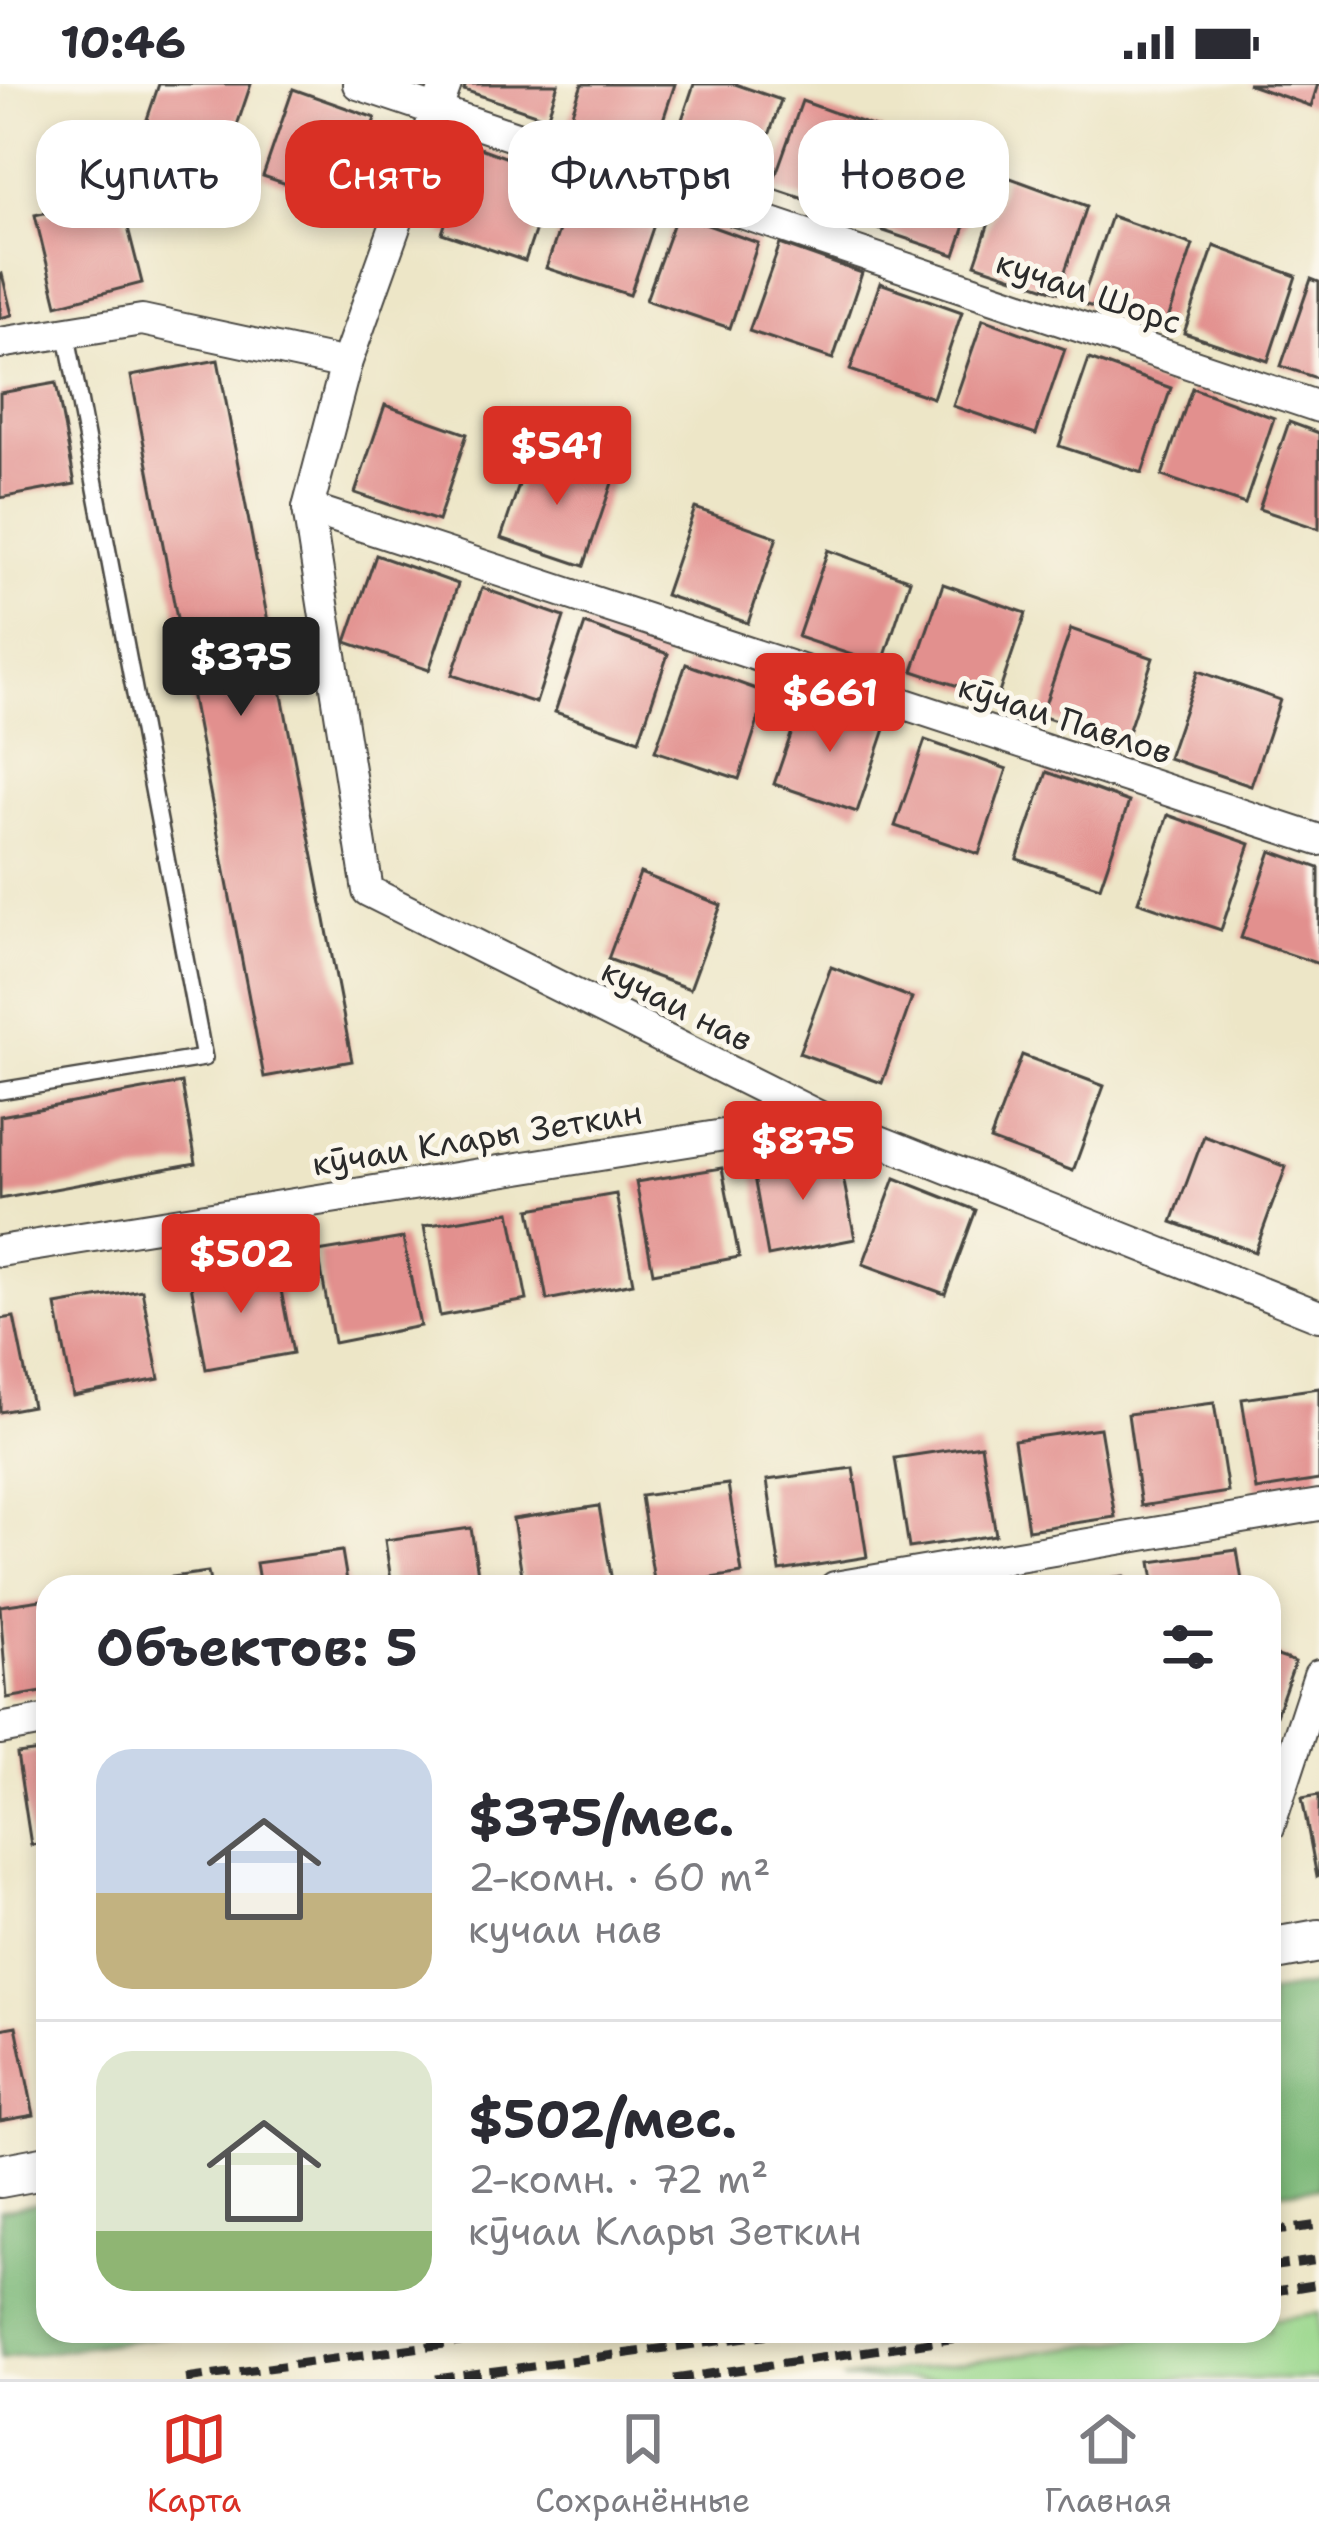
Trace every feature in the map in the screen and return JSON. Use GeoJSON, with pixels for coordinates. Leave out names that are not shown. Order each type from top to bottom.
{"type":"FeatureCollection","features":[{"type":"Feature","properties":{"kind":"main road"},"geometry":{"type":"LineString","coordinates":[[1281,1948],[1319,1941]]}},
{"type":"Feature","properties":{"kind":"main road"},"geometry":{"type":"LineString","coordinates":[[0,2176],[36,2169]]}},
{"type":"Feature","properties":{"kind":"street","name":"кучаи Шорс"},"geometry":{"type":"LineString","coordinates":[[358,84],[442,97],[1319,407]]}},
{"type":"Feature","properties":{"kind":"street"},"geometry":{"type":"LineString","coordinates":[[308,508],[346,364],[442,97]]}},
{"type":"Feature","properties":{"kind":"street"},"geometry":{"type":"LineString","coordinates":[[0,343],[67,336],[142,320],[346,364]]}},
{"type":"Feature","properties":{"kind":"street","name":"кӯчаи Павлов"},"geometry":{"type":"LineString","coordinates":[[308,508],[1319,840]]}},
{"type":"Feature","properties":{"kind":"street","name":"кучаи нав"},"geometry":{"type":"LineString","coordinates":[[308,508],[368,891],[824,1119],[1319,1316]]}},
{"type":"Feature","properties":{"kind":"street","name":"кӯчаи Клары Зеткин"},"geometry":{"type":"LineString","coordinates":[[0,1251],[824,1119]]}},
{"type":"Feature","properties":{"kind":"street"},"geometry":{"type":"LineString","coordinates":[[906,1575],[1319,1505]]}},
{"type":"Feature","properties":{"kind":"street"},"geometry":{"type":"LineString","coordinates":[[1281,1791],[1319,1675]]}},
{"type":"Feature","properties":{"kind":"street"},"geometry":{"type":"LineString","coordinates":[[0,1729],[36,1722]]}},
{"type":"Feature","properties":{"kind":"lane"},"geometry":{"type":"LineString","coordinates":[[0,1091],[204,1058],[67,336]]}},
{"type":"Feature","properties":{"kind":"green space"},"geometry":{"type":"Polygon","coordinates":[[[1319,1985],[1319,2188],[1281,2192],[1281,1991],[1319,1985]]]}},
{"type":"Feature","properties":{"kind":"green space"},"geometry":{"type":"Polygon","coordinates":[[[36,2204],[36,2343],[114,2343],[0,2359],[0,2210],[36,2204]]]}},
{"type":"Feature","properties":{"kind":"green space"},"geometry":{"type":"Polygon","coordinates":[[[1319,2313],[1319,2379],[841,2379],[1104,2343],[1281,2343],[1281,2318],[1319,2313]]]}},
{"type":"Feature","properties":{"kind":"building"},"geometry":{"type":"Polygon","coordinates":[[[159,84],[251,84],[239,120],[147,120],[159,84]]]}},
{"type":"Feature","properties":{"kind":"building"},"geometry":{"type":"Polygon","coordinates":[[[466,84],[558,84],[547,118],[464,90],[466,84]]]}},
{"type":"Feature","properties":{"kind":"building"},"geometry":{"type":"Polygon","coordinates":[[[582,84],[675,84],[663,120],[569,120],[582,84]]]}},
{"type":"Feature","properties":{"kind":"building"},"geometry":{"type":"Polygon","coordinates":[[[694,84],[735,84],[781,100],[774,121],[682,120],[694,84]]]}},
{"type":"Feature","properties":{"kind":"building"},"geometry":{"type":"Polygon","coordinates":[[[1247,84],[1318,84],[1311,106],[1247,84]]]}},
{"type":"Feature","properties":{"kind":"building"},"geometry":{"type":"Polygon","coordinates":[[[293,89],[375,118],[285,120],[285,183],[263,176],[293,89]]]}},
{"type":"Feature","properties":{"kind":"building"},"geometry":{"type":"Polygon","coordinates":[[[802,101],[855,120],[798,120],[798,197],[774,189],[802,101]]]}},
{"type":"Feature","properties":{"kind":"building"},"geometry":{"type":"Polygon","coordinates":[[[484,149],[508,158],[508,228],[536,228],[525,261],[442,233],[444,228],[484,228],[484,149]]]}},
{"type":"Feature","properties":{"kind":"building"},"geometry":{"type":"Polygon","coordinates":[[[1009,177],[1087,206],[1058,292],[975,264],[987,228],[1009,228],[1009,177]]]}},
{"type":"Feature","properties":{"kind":"building"},"geometry":{"type":"Polygon","coordinates":[[[1111,216],[1193,245],[1164,331],[1081,303],[1111,216]]]}},
{"type":"Feature","properties":{"kind":"building"},"geometry":{"type":"Polygon","coordinates":[[[38,228],[128,228],[142,283],[57,305],[38,228]]]}},
{"type":"Feature","properties":{"kind":"building"},"geometry":{"type":"Polygon","coordinates":[[[560,228],[653,228],[630,295],[546,268],[560,228]]]}},
{"type":"Feature","properties":{"kind":"building"},"geometry":{"type":"Polygon","coordinates":[[[672,228],[716,228],[758,243],[730,328],[646,300],[672,228]]]}},
{"type":"Feature","properties":{"kind":"building"},"geometry":{"type":"Polygon","coordinates":[[[875,228],[964,228],[955,255],[875,228]]]}},
{"type":"Feature","properties":{"kind":"building"},"geometry":{"type":"Polygon","coordinates":[[[780,244],[862,273],[833,359],[749,331],[780,244]]]}},
{"type":"Feature","properties":{"kind":"building"},"geometry":{"type":"Polygon","coordinates":[[[1214,246],[1296,276],[1268,361],[1184,333],[1214,246]]]}},
{"type":"Feature","properties":{"kind":"building"},"geometry":{"type":"Polygon","coordinates":[[[0,275],[12,315],[0,318],[0,275]]]}},
{"type":"Feature","properties":{"kind":"building"},"geometry":{"type":"Polygon","coordinates":[[[1311,279],[1319,282],[1319,379],[1281,366],[1311,279]]]}},
{"type":"Feature","properties":{"kind":"building"},"geometry":{"type":"Polygon","coordinates":[[[880,283],[962,312],[933,398],[850,370],[880,283]]]}},
{"type":"Feature","properties":{"kind":"building"},"geometry":{"type":"Polygon","coordinates":[[[983,319],[1065,349],[1036,434],[953,406],[983,319]]]}},
{"type":"Feature","properties":{"kind":"building"},"geometry":{"type":"Polygon","coordinates":[[[1089,359],[1171,388],[1142,473],[1059,446],[1089,359]]]}},
{"type":"Feature","properties":{"kind":"building"},"geometry":{"type":"Polygon","coordinates":[[[218,360],[352,1061],[264,1077],[131,376],[218,360]]]}},
{"type":"Feature","properties":{"kind":"building"},"geometry":{"type":"Polygon","coordinates":[[[56,383],[75,484],[0,498],[0,393],[56,383]]]}},
{"type":"Feature","properties":{"kind":"building"},"geometry":{"type":"Polygon","coordinates":[[[1192,388],[1274,418],[1245,504],[1162,476],[1192,388]]]}},
{"type":"Feature","properties":{"kind":"building"},"geometry":{"type":"Polygon","coordinates":[[[385,405],[467,434],[438,521],[355,493],[385,405]]]}},
{"type":"Feature","properties":{"kind":"building"},"geometry":{"type":"Polygon","coordinates":[[[1289,422],[1319,433],[1319,529],[1259,509],[1289,422]]]}},
{"type":"Feature","properties":{"kind":"building"},"geometry":{"type":"Polygon","coordinates":[[[531,450],[613,480],[584,566],[501,538],[531,450]]]}},
{"type":"Feature","properties":{"kind":"building"},"geometry":{"type":"Polygon","coordinates":[[[695,508],[777,537],[748,623],[665,595],[695,508]]]}},
{"type":"Feature","properties":{"kind":"building"},"geometry":{"type":"Polygon","coordinates":[[[828,550],[910,580],[882,665],[798,637],[828,550]]]}},
{"type":"Feature","properties":{"kind":"building"},"geometry":{"type":"Polygon","coordinates":[[[376,555],[458,584],[429,670],[346,642],[376,555]]]}},
{"type":"Feature","properties":{"kind":"building"},"geometry":{"type":"Polygon","coordinates":[[[943,584],[1026,613],[997,699],[913,671],[943,584]]]}},
{"type":"Feature","properties":{"kind":"building"},"geometry":{"type":"Polygon","coordinates":[[[482,588],[564,617],[536,703],[452,675],[482,588]]]}},
{"type":"Feature","properties":{"kind":"building"},"geometry":{"type":"Polygon","coordinates":[[[585,624],[668,654],[639,740],[555,712],[585,624]]]}},
{"type":"Feature","properties":{"kind":"building"},"geometry":{"type":"Polygon","coordinates":[[[1071,629],[1153,658],[1124,744],[1041,716],[1071,629]]]}},
{"type":"Feature","properties":{"kind":"building"},"geometry":{"type":"Polygon","coordinates":[[[686,664],[767,693],[739,779],[655,751],[686,664]]]}},
{"type":"Feature","properties":{"kind":"building"},"geometry":{"type":"Polygon","coordinates":[[[1198,671],[1280,700],[1251,786],[1168,758],[1198,671]]]}},
{"type":"Feature","properties":{"kind":"building"},"geometry":{"type":"Polygon","coordinates":[[[804,697],[886,726],[857,812],[774,784],[804,697]]]}},
{"type":"Feature","properties":{"kind":"building"},"geometry":{"type":"Polygon","coordinates":[[[925,740],[1007,769],[979,854],[895,826],[925,740]]]}},
{"type":"Feature","properties":{"kind":"building"},"geometry":{"type":"Polygon","coordinates":[[[1047,772],[1129,802],[1100,887],[1017,859],[1047,772]]]}},
{"type":"Feature","properties":{"kind":"building"},"geometry":{"type":"Polygon","coordinates":[[[1168,815],[1250,844],[1221,930],[1138,902],[1168,815]]]}},
{"type":"Feature","properties":{"kind":"building"},"geometry":{"type":"Polygon","coordinates":[[[1271,851],[1319,868],[1319,964],[1241,938],[1271,851]]]}},
{"type":"Feature","properties":{"kind":"building"},"geometry":{"type":"Polygon","coordinates":[[[640,873],[721,905],[690,989],[608,959],[640,873]]]}},
{"type":"Feature","properties":{"kind":"building"},"geometry":{"type":"Polygon","coordinates":[[[831,967],[912,998],[882,1083],[799,1053],[831,967]]]}},
{"type":"Feature","properties":{"kind":"building"},"geometry":{"type":"Polygon","coordinates":[[[1022,1055],[1104,1086],[1073,1171],[990,1140],[1022,1055]]]}},
{"type":"Feature","properties":{"kind":"building"},"geometry":{"type":"Polygon","coordinates":[[[182,1083],[196,1163],[0,1199],[0,1116],[182,1083]]]}},
{"type":"Feature","properties":{"kind":"building"},"geometry":{"type":"Polygon","coordinates":[[[1204,1136],[1286,1167],[1255,1252],[1172,1222],[1204,1136]]]}},
{"type":"Feature","properties":{"kind":"building"},"geometry":{"type":"Polygon","coordinates":[[[838,1151],[855,1239],[768,1256],[752,1165],[838,1151]]]}},
{"type":"Feature","properties":{"kind":"building"},"geometry":{"type":"Polygon","coordinates":[[[722,1168],[739,1257],[653,1273],[636,1182],[722,1168]]]}},
{"type":"Feature","properties":{"kind":"building"},"geometry":{"type":"Polygon","coordinates":[[[895,1178],[976,1210],[945,1294],[863,1264],[895,1178]]]}},
{"type":"Feature","properties":{"kind":"building"},"geometry":{"type":"Polygon","coordinates":[[[616,1194],[633,1283],[547,1300],[530,1209],[616,1194]]]}},
{"type":"Feature","properties":{"kind":"building"},"geometry":{"type":"Polygon","coordinates":[[[510,1212],[527,1300],[440,1316],[424,1226],[510,1212]]]}},
{"type":"Feature","properties":{"kind":"building"},"geometry":{"type":"Polygon","coordinates":[[[403,1238],[420,1326],[334,1343],[318,1252],[403,1238]]]}},
{"type":"Feature","properties":{"kind":"building"},"geometry":{"type":"Polygon","coordinates":[[[276,1264],[293,1353],[206,1369],[190,1279],[276,1264]]]}},
{"type":"Feature","properties":{"kind":"building"},"geometry":{"type":"Polygon","coordinates":[[[142,1290],[159,1379],[73,1396],[56,1305],[142,1290]]]}},
{"type":"Feature","properties":{"kind":"building"},"geometry":{"type":"Polygon","coordinates":[[[14,1317],[32,1406],[0,1412],[0,1319],[14,1317]]]}},
{"type":"Feature","properties":{"kind":"building"},"geometry":{"type":"Polygon","coordinates":[[[1319,1388],[1319,1480],[1256,1490],[1242,1399],[1319,1388]]]}},
{"type":"Feature","properties":{"kind":"building"},"geometry":{"type":"Polygon","coordinates":[[[1214,1403],[1228,1492],[1141,1506],[1128,1414],[1214,1403]]]}},
{"type":"Feature","properties":{"kind":"building"},"geometry":{"type":"Polygon","coordinates":[[[1100,1428],[1115,1517],[1028,1530],[1014,1440],[1100,1428]]]}},
{"type":"Feature","properties":{"kind":"building"},"geometry":{"type":"Polygon","coordinates":[[[981,1445],[996,1535],[909,1548],[895,1458],[981,1445]]]}},
{"type":"Feature","properties":{"kind":"building"},"geometry":{"type":"Polygon","coordinates":[[[853,1468],[867,1557],[780,1571],[767,1480],[853,1468]]]}},
{"type":"Feature","properties":{"kind":"building"},"geometry":{"type":"Polygon","coordinates":[[[728,1484],[742,1573],[653,1575],[641,1496],[728,1484]]]}},
{"type":"Feature","properties":{"kind":"building"},"geometry":{"type":"Polygon","coordinates":[[[599,1506],[611,1575],[522,1575],[513,1519],[599,1506]]]}},
{"type":"Feature","properties":{"kind":"building"},"geometry":{"type":"Polygon","coordinates":[[[471,1528],[478,1575],[390,1575],[385,1540],[471,1528]]]}},
{"type":"Feature","properties":{"kind":"building"},"geometry":{"type":"Polygon","coordinates":[[[1237,1550],[1241,1575],[1153,1575],[1151,1562],[1237,1550]]]}},
{"type":"Feature","properties":{"kind":"building"},"geometry":{"type":"Polygon","coordinates":[[[342,1551],[346,1575],[258,1575],[256,1563],[342,1551]]]}},
{"type":"Feature","properties":{"kind":"building"},"geometry":{"type":"Polygon","coordinates":[[[36,1601],[36,1693],[7,1698],[0,1606],[36,1601]]]}},
{"type":"Feature","properties":{"kind":"building"},"geometry":{"type":"Polygon","coordinates":[[[1281,1657],[1295,1662],[1281,1701],[1281,1657]]]}},
{"type":"Feature","properties":{"kind":"building"},"geometry":{"type":"Polygon","coordinates":[[[36,1752],[36,1844],[31,1845],[17,1754],[36,1752]]]}},
{"type":"Feature","properties":{"kind":"building"},"geometry":{"type":"Polygon","coordinates":[[[1319,1795],[1319,1876],[1317,1877],[1302,1798],[1319,1795]]]}},
{"type":"Feature","properties":{"kind":"building"},"geometry":{"type":"Polygon","coordinates":[[[16,2026],[34,2115],[0,2121],[0,2029],[16,2026]]]}},
{"type":"Feature","properties":{"kind":"railway"},"geometry":{"type":"LineString","coordinates":[[1281,2230],[1319,2225]]}},
{"type":"Feature","properties":{"kind":"railway"},"geometry":{"type":"LineString","coordinates":[[1281,2265],[1319,2260]]}},
{"type":"Feature","properties":{"kind":"railway"},"geometry":{"type":"LineString","coordinates":[[1281,2290],[1319,2284]]}},
{"type":"Feature","properties":{"kind":"railway"},"geometry":{"type":"LineString","coordinates":[[186,2379],[452,2343]]}},
{"type":"Feature","properties":{"kind":"railway"},"geometry":{"type":"LineString","coordinates":[[436,2379],[703,2343]]}},
{"type":"Feature","properties":{"kind":"railway"},"geometry":{"type":"LineString","coordinates":[[674,2379],[923,2343]]}}]}
